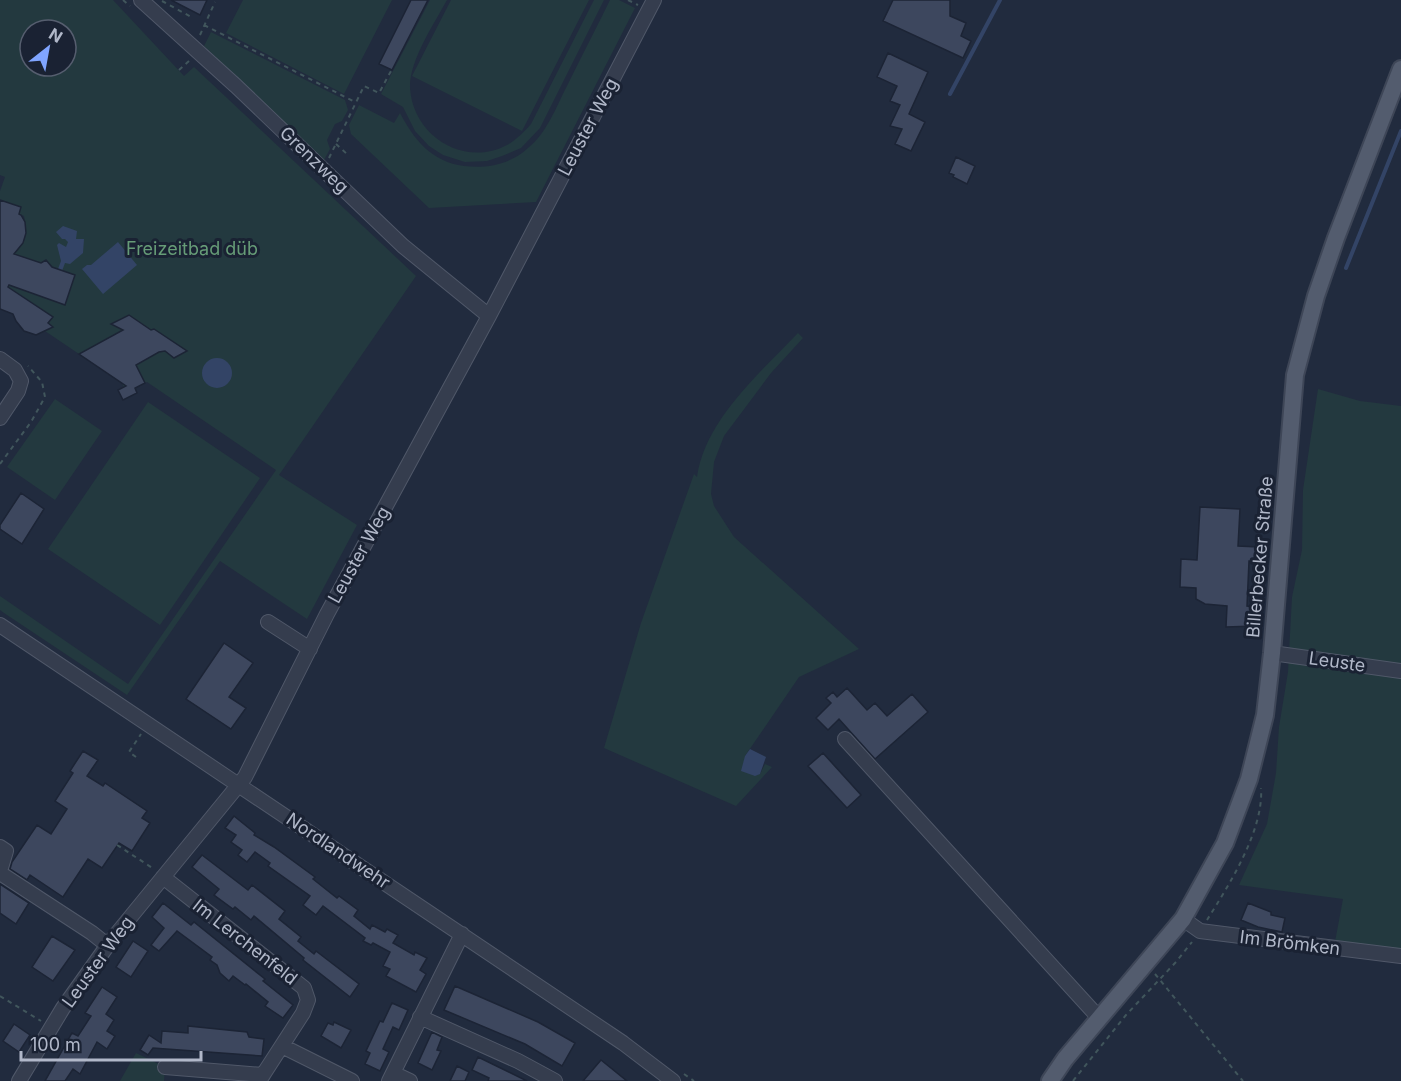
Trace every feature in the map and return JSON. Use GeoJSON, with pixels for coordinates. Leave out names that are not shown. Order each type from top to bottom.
{"type":"FeatureCollection","features":[{"type":"Feature","properties":{"kind":"main road","name":"Billerbecker Straße"},"geometry":{"type":"LineString","coordinates":[[1050,1081],[1065,1059],[1184,919],[1225,843],[1249,779],[1265,715],[1295,375],[1316,296],[1336,238],[1401,69]]}},
{"type":"Feature","properties":{"kind":"street","name":"Leuster Weg"},"geometry":{"type":"LineString","coordinates":[[19,1081],[51,1028],[107,945],[245,777],[310,649],[489,316],[654,0]]}},
{"type":"Feature","properties":{"kind":"street","name":"Grenzweg"},"geometry":{"type":"LineString","coordinates":[[136,4],[323,168],[403,246],[489,316]]}},
{"type":"Feature","properties":{"kind":"street"},"geometry":{"type":"LineString","coordinates":[[0,359],[15,370],[21,381],[18,391],[0,418]]}},
{"type":"Feature","properties":{"kind":"street"},"geometry":{"type":"LineString","coordinates":[[268,622],[310,649]]}},
{"type":"Feature","properties":{"kind":"street","name":"Nordlandwehr"},"geometry":{"type":"LineString","coordinates":[[2,631],[147,724],[462,934],[623,1043],[673,1081]]}},
{"type":"Feature","properties":{"kind":"street","name":"Leuste"},"geometry":{"type":"LineString","coordinates":[[1272,653],[1401,671]]}},
{"type":"Feature","properties":{"kind":"street"},"geometry":{"type":"LineString","coordinates":[[845,740],[1100,1019]]}},
{"type":"Feature","properties":{"kind":"street"},"geometry":{"type":"LineString","coordinates":[[0,847],[6,851],[0,872],[107,945]]}},
{"type":"Feature","properties":{"kind":"street","name":"Im Lerchenfeld"},"geometry":{"type":"LineString","coordinates":[[163,877],[304,988],[308,1000],[303,1013],[261,1078],[165,1066]]}},
{"type":"Feature","properties":{"kind":"street","name":"Im Brömken"},"geometry":{"type":"LineString","coordinates":[[1184,919],[1200,931],[1401,956]]}},
{"type":"Feature","properties":{"kind":"street"},"geometry":{"type":"LineString","coordinates":[[410,1081],[391,1077],[462,934]]}},
{"type":"Feature","properties":{"kind":"street"},"geometry":{"type":"LineString","coordinates":[[420,1017],[518,1061],[555,1081]]}},
{"type":"Feature","properties":{"kind":"street"},"geometry":{"type":"LineString","coordinates":[[282,1046],[352,1081]]}},
{"type":"Feature","properties":{"kind":"path"},"geometry":{"type":"LineString","coordinates":[[123,0],[136,4]]}},
{"type":"Feature","properties":{"kind":"path"},"geometry":{"type":"LineString","coordinates":[[160,0],[193,18]]}},
{"type":"Feature","properties":{"kind":"path"},"geometry":{"type":"LineString","coordinates":[[204,26],[356,102]]}},
{"type":"Feature","properties":{"kind":"path"},"geometry":{"type":"LineString","coordinates":[[190,60],[195,64]]}},
{"type":"Feature","properties":{"kind":"path"},"geometry":{"type":"LineString","coordinates":[[323,168],[364,86],[379,93],[391,71]]}},
{"type":"Feature","properties":{"kind":"path"},"geometry":{"type":"LineString","coordinates":[[336,144],[348,155]]}},
{"type":"Feature","properties":{"kind":"path"},"geometry":{"type":"LineString","coordinates":[[136,757],[129,752],[147,724]]}},
{"type":"Feature","properties":{"kind":"path"},"geometry":{"type":"LineString","coordinates":[[117,845],[163,877]]}},
{"type":"Feature","properties":{"kind":"path"},"geometry":{"type":"LineString","coordinates":[[1162,982],[1243,1081]]}},
{"type":"Feature","properties":{"kind":"path"},"geometry":{"type":"LineString","coordinates":[[0,996],[51,1028]]}},
{"type":"Feature","properties":{"kind":"green space","name":"Freizeitbad düb"},"geometry":{"type":"Polygon","coordinates":[[[0,0],[113,0],[184,76],[194,67],[416,276],[279,475],[357,525],[307,619],[220,561],[127,695],[0,610],[0,596],[128,684],[276,470],[147,382],[136,388],[137,393],[128,397],[117,372],[110,375],[0,297],[11,252],[23,243],[26,228],[24,216],[19,214],[21,207],[0,200],[0,191],[5,177],[0,175],[0,0]]]}},
{"type":"Feature","properties":{"kind":"green space"},"geometry":{"type":"Polygon","coordinates":[[[243,0],[392,0],[344,94],[226,33],[243,0]]]}},
{"type":"Feature","properties":{"kind":"green space"},"geometry":{"type":"Polygon","coordinates":[[[430,0],[447,0],[423,43],[414,66],[410,88],[413,105],[420,120],[443,143],[458,150],[474,153],[491,151],[507,145],[531,124],[594,0],[604,0],[540,128],[521,148],[487,161],[465,162],[443,155],[429,146],[415,131],[403,107],[381,94],[430,0]]]}},
{"type":"Feature","properties":{"kind":"green space"},"geometry":{"type":"Polygon","coordinates":[[[451,0],[589,0],[522,131],[412,76],[451,0]]]}},
{"type":"Feature","properties":{"kind":"green space"},"geometry":{"type":"Polygon","coordinates":[[[610,0],[619,0],[635,8],[536,202],[429,208],[351,134],[349,125],[359,105],[394,123],[400,113],[411,132],[425,148],[433,155],[453,164],[481,167],[514,158],[535,142],[546,127],[610,0]]]}},
{"type":"Feature","properties":{"kind":"green space"},"geometry":{"type":"Polygon","coordinates":[[[211,32],[345,100],[348,110],[342,121],[335,124],[327,140],[330,149],[324,160],[204,46],[211,32]]]}},
{"type":"Feature","properties":{"kind":"green space"},"geometry":{"type":"Polygon","coordinates":[[[798,333],[803,338],[771,373],[724,436],[714,462],[711,494],[714,506],[734,537],[859,649],[799,677],[745,756],[760,774],[765,764],[772,767],[736,806],[604,748],[641,623],[694,474],[697,477],[702,456],[711,436],[722,417],[751,381],[798,333]]]}},
{"type":"Feature","properties":{"kind":"green space"},"geometry":{"type":"Polygon","coordinates":[[[1318,389],[1360,401],[1401,406],[1401,951],[1335,942],[1343,899],[1239,885],[1267,824],[1276,773],[1279,727],[1288,672],[1292,597],[1302,550],[1303,490],[1318,389]]]}},
{"type":"Feature","properties":{"kind":"green space"},"geometry":{"type":"Polygon","coordinates":[[[55,399],[102,431],[55,500],[7,467],[55,399]]]}},
{"type":"Feature","properties":{"kind":"green space"},"geometry":{"type":"Polygon","coordinates":[[[148,402],[260,478],[160,625],[48,549],[148,402]]]}},
{"type":"Feature","properties":{"kind":"green space"},"geometry":{"type":"Polygon","coordinates":[[[136,1053],[165,1067],[164,1081],[120,1081],[136,1053]]]}},
{"type":"Feature","properties":{"kind":"water"},"geometry":{"type":"Polygon","coordinates":[[[63,226],[77,231],[76,239],[84,239],[83,253],[70,264],[65,263],[62,271],[58,269],[61,261],[57,245],[59,243],[66,247],[68,242],[56,232],[63,226]]]}},
{"type":"Feature","properties":{"kind":"water"},"geometry":{"type":"Polygon","coordinates":[[[118,242],[137,265],[103,294],[82,269],[91,265],[118,242]]]}},
{"type":"Feature","properties":{"kind":"water"},"geometry":{"type":"Polygon","coordinates":[[[217,358],[228,362],[232,373],[228,384],[217,388],[206,384],[202,373],[206,362],[217,358]]]}},
{"type":"Feature","properties":{"kind":"water"},"geometry":{"type":"Polygon","coordinates":[[[750,749],[766,757],[760,774],[755,776],[741,771],[745,756],[750,749]]]}},
{"type":"Feature","properties":{"kind":"building"},"geometry":{"type":"Polygon","coordinates":[[[171,0],[207,0],[200,15],[171,0]]]}},
{"type":"Feature","properties":{"kind":"building"},"geometry":{"type":"Polygon","coordinates":[[[411,0],[428,0],[392,70],[379,64],[411,0]]]}},
{"type":"Feature","properties":{"kind":"building"},"geometry":{"type":"Polygon","coordinates":[[[893,0],[950,0],[950,16],[966,23],[961,36],[971,41],[963,58],[883,21],[893,0]]]}},
{"type":"Feature","properties":{"kind":"building"},"geometry":{"type":"Polygon","coordinates":[[[888,53],[928,72],[909,114],[925,122],[911,151],[895,144],[902,129],[890,126],[900,105],[890,101],[897,86],[877,77],[888,53]]]}},
{"type":"Feature","properties":{"kind":"building"},"geometry":{"type":"Polygon","coordinates":[[[956,157],[975,166],[967,184],[949,173],[956,157]]]}},
{"type":"Feature","properties":{"kind":"building"},"geometry":{"type":"Polygon","coordinates":[[[0,200],[21,207],[19,214],[25,222],[26,233],[23,243],[14,254],[41,263],[46,260],[52,267],[75,275],[65,305],[9,285],[8,287],[53,317],[48,323],[53,327],[36,335],[24,331],[13,314],[0,309],[0,200]]]}},
{"type":"Feature","properties":{"kind":"building"},"geometry":{"type":"Polygon","coordinates":[[[129,315],[187,351],[174,358],[165,351],[159,352],[136,365],[145,383],[135,388],[137,393],[123,400],[118,390],[126,386],[79,354],[123,330],[111,324],[129,315]]]}},
{"type":"Feature","properties":{"kind":"building"},"geometry":{"type":"Polygon","coordinates":[[[21,493],[44,509],[22,544],[0,529],[0,525],[21,493]]]}},
{"type":"Feature","properties":{"kind":"building"},"geometry":{"type":"Polygon","coordinates":[[[1200,507],[1240,509],[1238,546],[1259,547],[1258,562],[1249,561],[1247,606],[1256,607],[1255,626],[1226,627],[1227,606],[1205,604],[1196,599],[1196,588],[1180,587],[1181,559],[1197,560],[1200,507]]]}},
{"type":"Feature","properties":{"kind":"building"},"geometry":{"type":"Polygon","coordinates":[[[224,643],[253,663],[229,697],[246,708],[231,729],[186,699],[224,643]]]}},
{"type":"Feature","properties":{"kind":"building"},"geometry":{"type":"Polygon","coordinates":[[[847,688],[867,710],[875,703],[887,716],[912,694],[928,712],[875,759],[839,719],[828,730],[816,718],[831,703],[826,698],[833,692],[837,697],[847,688]]]}},
{"type":"Feature","properties":{"kind":"building"},"geometry":{"type":"Polygon","coordinates":[[[83,751],[98,760],[87,776],[103,786],[105,783],[147,811],[142,818],[150,823],[132,851],[119,843],[102,868],[88,859],[63,897],[30,875],[27,880],[10,869],[12,862],[37,825],[51,834],[67,809],[55,801],[73,773],[70,771],[83,751]]]}},
{"type":"Feature","properties":{"kind":"building"},"geometry":{"type":"Polygon","coordinates":[[[823,753],[861,795],[847,808],[808,766],[823,753]]]}},
{"type":"Feature","properties":{"kind":"building"},"geometry":{"type":"Polygon","coordinates":[[[234,816],[255,833],[254,835],[315,877],[313,879],[337,898],[339,896],[358,910],[354,916],[370,929],[372,925],[385,932],[387,929],[398,935],[393,943],[414,955],[415,952],[427,958],[420,970],[426,974],[416,992],[386,976],[390,969],[383,966],[390,952],[373,943],[371,945],[363,941],[365,938],[323,906],[316,915],[303,905],[310,896],[268,866],[270,863],[255,852],[247,862],[238,855],[242,850],[231,842],[236,835],[225,828],[234,816]]]}},
{"type":"Feature","properties":{"kind":"building"},"geometry":{"type":"Polygon","coordinates":[[[202,855],[248,890],[252,885],[285,911],[279,919],[301,937],[298,941],[314,954],[316,951],[359,984],[350,997],[303,960],[304,958],[254,916],[251,920],[235,907],[233,909],[214,895],[219,889],[192,867],[202,855]]]}},
{"type":"Feature","properties":{"kind":"building"},"geometry":{"type":"Polygon","coordinates":[[[0,884],[29,903],[16,924],[0,913],[0,884]]]}},
{"type":"Feature","properties":{"kind":"building"},"geometry":{"type":"Polygon","coordinates":[[[163,903],[191,925],[194,922],[265,979],[263,981],[293,1005],[283,1018],[265,1006],[268,1002],[246,984],[233,976],[229,981],[220,973],[217,965],[210,960],[212,957],[177,931],[159,951],[151,945],[164,928],[152,917],[163,903]]]}},
{"type":"Feature","properties":{"kind":"building"},"geometry":{"type":"Polygon","coordinates":[[[1248,903],[1271,912],[1271,915],[1285,918],[1282,932],[1258,927],[1241,920],[1248,903]]]}},
{"type":"Feature","properties":{"kind":"building"},"geometry":{"type":"Polygon","coordinates":[[[52,936],[75,950],[53,981],[32,967],[52,936]]]}},
{"type":"Feature","properties":{"kind":"building"},"geometry":{"type":"Polygon","coordinates":[[[133,941],[148,951],[131,977],[116,967],[133,941]]]}},
{"type":"Feature","properties":{"kind":"building"},"geometry":{"type":"Polygon","coordinates":[[[455,986],[538,1022],[575,1043],[562,1066],[525,1044],[444,1010],[455,986]]]}},
{"type":"Feature","properties":{"kind":"building"},"geometry":{"type":"Polygon","coordinates":[[[102,987],[117,997],[106,1014],[114,1020],[107,1031],[115,1036],[107,1049],[97,1042],[80,1074],[73,1069],[65,1081],[45,1081],[72,1033],[78,1036],[91,1016],[85,1013],[102,987]]]}},
{"type":"Feature","properties":{"kind":"building"},"geometry":{"type":"Polygon","coordinates":[[[392,1003],[408,1010],[399,1030],[393,1027],[383,1049],[389,1052],[380,1071],[365,1064],[370,1053],[366,1051],[380,1021],[383,1022],[392,1003]]]}},
{"type":"Feature","properties":{"kind":"building"},"geometry":{"type":"Polygon","coordinates":[[[334,1022],[351,1030],[341,1048],[321,1036],[328,1023],[333,1025],[334,1022]]]}},
{"type":"Feature","properties":{"kind":"building"},"geometry":{"type":"Polygon","coordinates":[[[14,1024],[30,1035],[19,1052],[3,1041],[14,1024]]]}},
{"type":"Feature","properties":{"kind":"building"},"geometry":{"type":"Polygon","coordinates":[[[188,1026],[247,1032],[249,1037],[264,1039],[262,1056],[153,1048],[148,1055],[140,1050],[149,1035],[161,1043],[162,1031],[188,1033],[188,1026]]]}},
{"type":"Feature","properties":{"kind":"building"},"geometry":{"type":"Polygon","coordinates":[[[432,1032],[442,1037],[437,1050],[441,1051],[432,1070],[418,1063],[432,1032]]]}},
{"type":"Feature","properties":{"kind":"building"},"geometry":{"type":"Polygon","coordinates":[[[478,1057],[527,1081],[488,1081],[489,1078],[472,1070],[478,1057]]]}},
{"type":"Feature","properties":{"kind":"building"},"geometry":{"type":"Polygon","coordinates":[[[601,1060],[627,1081],[583,1081],[601,1060]]]}},
{"type":"Feature","properties":{"kind":"building"},"geometry":{"type":"Polygon","coordinates":[[[457,1066],[469,1072],[465,1081],[450,1081],[457,1066]]]}},
{"type":"Feature","properties":{"kind":"waterway"},"geometry":{"type":"LineString","coordinates":[[950,94],[1000,0]]}},
{"type":"Feature","properties":{"kind":"waterway"},"geometry":{"type":"LineString","coordinates":[[1346,268],[1401,131]]}}]}
